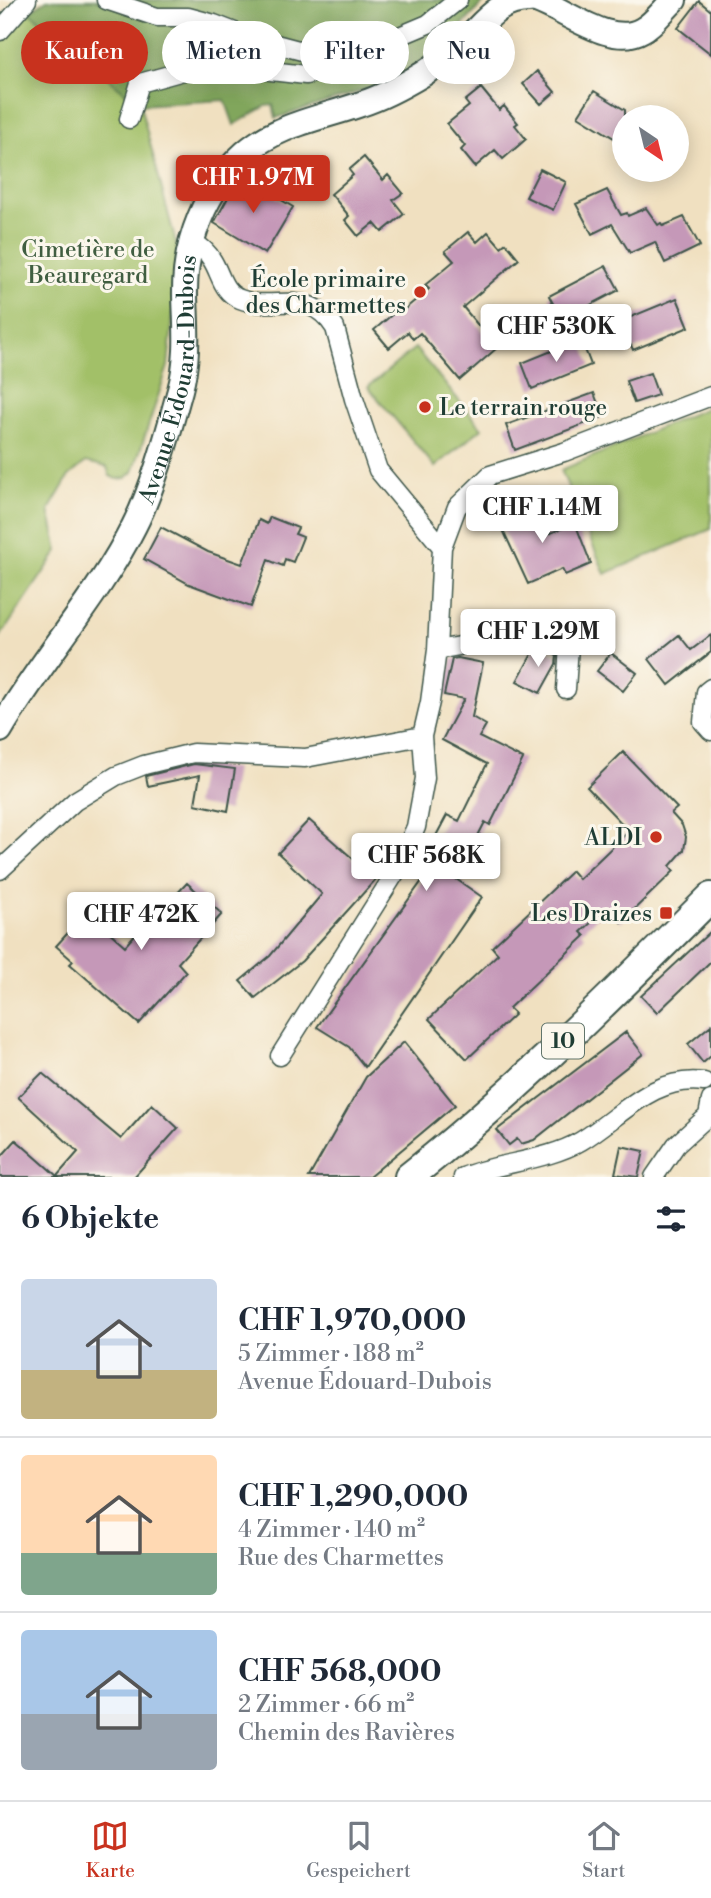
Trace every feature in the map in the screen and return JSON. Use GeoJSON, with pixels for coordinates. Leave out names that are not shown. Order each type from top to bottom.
{"type":"FeatureCollection","features":[{"type":"Feature","properties":{"kind":"main road","name":"10"},"geometry":{"type":"LineString","coordinates":[[409,1177],[472,1124],[627,982],[711,897]]}},
{"type":"Feature","properties":{"kind":"street"},"geometry":{"type":"LineString","coordinates":[[0,30],[27,0]]}},
{"type":"Feature","properties":{"kind":"street"},"geometry":{"type":"LineString","coordinates":[[106,0],[157,17],[188,17],[300,51]]}},
{"type":"Feature","properties":{"kind":"street"},"geometry":{"type":"LineString","coordinates":[[409,32],[428,24],[457,0]]}},
{"type":"Feature","properties":{"kind":"street"},"geometry":{"type":"LineString","coordinates":[[520,0],[529,0]]}},
{"type":"Feature","properties":{"kind":"street","name":"Avenue Édouard-Dubois"},"geometry":{"type":"LineString","coordinates":[[0,730],[121,548],[141,508],[181,386],[187,352],[185,295],[188,260],[201,213],[214,190],[231,168],[259,142],[290,127],[363,104],[403,86],[451,54],[492,12],[520,0]]}},
{"type":"Feature","properties":{"kind":"street"},"geometry":{"type":"LineString","coordinates":[[536,0],[557,8],[602,33],[624,36],[645,29],[674,0]]}},
{"type":"Feature","properties":{"kind":"street"},"geometry":{"type":"LineString","coordinates":[[129,119],[140,83],[174,72],[209,64],[300,74]]}},
{"type":"Feature","properties":{"kind":"street"},"geometry":{"type":"LineString","coordinates":[[192,241],[211,257],[220,280],[230,294],[242,300],[305,303],[328,317],[335,328],[354,399],[378,470],[442,547]]}},
{"type":"Feature","properties":{"kind":"street"},"geometry":{"type":"LineString","coordinates":[[280,1056],[397,870],[416,827],[425,778],[422,736],[437,650],[442,547],[457,508],[490,475],[564,452],[711,396]]}},
{"type":"Feature","properties":{"kind":"street"},"geometry":{"type":"LineString","coordinates":[[437,650],[487,641],[539,626],[558,630],[569,646],[566,689]]}},
{"type":"Feature","properties":{"kind":"street"},"geometry":{"type":"LineString","coordinates":[[711,688],[706,692],[703,722],[711,731]]}},
{"type":"Feature","properties":{"kind":"street"},"geometry":{"type":"LineString","coordinates":[[0,870],[75,801],[116,776],[144,765],[193,753],[305,758],[422,736]]}},
{"type":"Feature","properties":{"kind":"street"},"geometry":{"type":"LineString","coordinates":[[463,1177],[485,1168],[557,1151],[580,1141],[641,1097],[666,1085],[692,1080],[709,1084]]}},
{"type":"Feature","properties":{"kind":"street"},"geometry":{"type":"LineString","coordinates":[[654,1177],[676,1144],[708,1116],[711,1100]]}},
{"type":"Feature","properties":{"kind":"green space"},"geometry":{"type":"Polygon","coordinates":[[[47,0],[486,0],[466,21],[423,21],[423,60],[409,70],[409,21],[300,21],[300,84],[383,84],[276,118],[273,105],[266,106],[234,125],[225,100],[140,105],[115,84],[148,84],[148,21],[41,21],[29,11],[47,0]]]}},
{"type":"Feature","properties":{"kind":"green space","name":"Cimetière de Beauregard"},"geometry":{"type":"Polygon","coordinates":[[[29,11],[41,21],[21,21],[21,84],[115,84],[140,105],[179,255],[168,366],[133,472],[126,478],[116,479],[110,476],[107,467],[86,462],[69,476],[49,510],[58,551],[0,637],[0,43],[29,11]]]}},
{"type":"Feature","properties":{"kind":"green space","name":"Le terrain rouge"},"geometry":{"type":"Polygon","coordinates":[[[415,348],[482,428],[435,467],[368,387],[415,348]]]}},
{"type":"Feature","properties":{"kind":"green space"},"geometry":{"type":"Polygon","coordinates":[[[711,406],[711,529],[605,574],[561,470],[711,406]]]}},
{"type":"Feature","properties":{"kind":"building"},"geometry":{"type":"Polygon","coordinates":[[[699,1],[711,11],[711,54],[678,28],[699,1]]]}},
{"type":"Feature","properties":{"kind":"building"},"geometry":{"type":"Polygon","coordinates":[[[537,71],[555,92],[541,104],[523,84],[537,71]]]}},
{"type":"Feature","properties":{"kind":"building"},"geometry":{"type":"Polygon","coordinates":[[[481,88],[499,110],[504,106],[518,123],[515,125],[526,139],[503,159],[495,150],[475,167],[461,150],[465,146],[447,124],[469,106],[465,101],[481,88]]]}},
{"type":"Feature","properties":{"kind":"building"},"geometry":{"type":"Polygon","coordinates":[[[594,91],[617,105],[612,105],[612,137],[578,116],[594,91]]]}},
{"type":"Feature","properties":{"kind":"building"},"geometry":{"type":"Polygon","coordinates":[[[364,157],[383,180],[388,175],[403,193],[393,200],[404,214],[382,232],[374,223],[358,236],[345,220],[349,216],[331,194],[353,175],[349,170],[364,157]]]}},
{"type":"Feature","properties":{"kind":"building"},"geometry":{"type":"Polygon","coordinates":[[[540,169],[566,182],[553,210],[526,197],[540,169]]]}},
{"type":"Feature","properties":{"kind":"building"},"geometry":{"type":"Polygon","coordinates":[[[243,177],[293,207],[265,254],[214,223],[231,192],[243,177]]]}},
{"type":"Feature","properties":{"kind":"building"},"geometry":{"type":"Polygon","coordinates":[[[607,190],[621,215],[627,213],[628,216],[646,208],[658,225],[661,223],[663,226],[684,217],[700,246],[665,263],[655,242],[630,253],[612,224],[592,234],[576,204],[607,190]]]}},
{"type":"Feature","properties":{"kind":"building"},"geometry":{"type":"Polygon","coordinates":[[[468,232],[477,242],[488,232],[501,247],[506,243],[519,259],[463,307],[497,348],[460,380],[420,333],[413,339],[408,332],[389,348],[374,330],[429,289],[425,285],[454,261],[445,251],[468,232]]]}},
{"type":"Feature","properties":{"kind":"building"},"geometry":{"type":"Polygon","coordinates":[[[606,266],[619,290],[562,320],[549,296],[606,266]]]}},
{"type":"Feature","properties":{"kind":"building"},"geometry":{"type":"Polygon","coordinates":[[[677,298],[689,327],[633,350],[621,321],[677,298]]]}},
{"type":"Feature","properties":{"kind":"building"},"geometry":{"type":"Polygon","coordinates":[[[581,339],[591,365],[532,389],[522,363],[581,339]]]}},
{"type":"Feature","properties":{"kind":"building"},"geometry":{"type":"Polygon","coordinates":[[[650,373],[658,395],[634,403],[626,381],[650,373]]]}},
{"type":"Feature","properties":{"kind":"building"},"geometry":{"type":"Polygon","coordinates":[[[594,393],[603,417],[515,450],[506,425],[594,393]]]}},
{"type":"Feature","properties":{"kind":"building"},"geometry":{"type":"Polygon","coordinates":[[[530,501],[546,535],[575,523],[591,564],[565,575],[562,569],[528,584],[497,517],[530,501]]]}},
{"type":"Feature","properties":{"kind":"building"},"geometry":{"type":"Polygon","coordinates":[[[270,517],[298,528],[295,534],[303,537],[293,562],[285,559],[283,566],[268,560],[251,607],[189,584],[144,559],[161,527],[208,552],[242,564],[259,520],[267,524],[270,517]]]}},
{"type":"Feature","properties":{"kind":"building"},"geometry":{"type":"Polygon","coordinates":[[[679,635],[691,650],[711,635],[711,652],[669,685],[649,659],[679,635]]]}},
{"type":"Feature","properties":{"kind":"building"},"geometry":{"type":"Polygon","coordinates":[[[537,645],[557,656],[556,664],[540,693],[517,681],[537,645]]]}},
{"type":"Feature","properties":{"kind":"building"},"geometry":{"type":"Polygon","coordinates":[[[611,653],[637,673],[623,691],[597,671],[611,653]]]}},
{"type":"Feature","properties":{"kind":"building"},"geometry":{"type":"Polygon","coordinates":[[[452,659],[483,663],[472,717],[486,725],[479,737],[523,759],[490,825],[485,822],[456,879],[482,897],[365,1067],[349,1047],[317,1027],[442,853],[430,847],[447,815],[459,821],[487,764],[442,740],[464,699],[444,695],[452,659]]]}},
{"type":"Feature","properties":{"kind":"building"},"geometry":{"type":"Polygon","coordinates":[[[623,752],[677,808],[671,813],[682,825],[686,837],[684,850],[670,866],[674,871],[621,922],[607,908],[581,932],[585,936],[509,1008],[515,1014],[467,1059],[429,1019],[498,954],[492,947],[572,871],[579,879],[629,831],[587,787],[623,752]]]}},
{"type":"Feature","properties":{"kind":"building"},"geometry":{"type":"Polygon","coordinates":[[[194,764],[235,769],[228,811],[195,804],[200,775],[148,786],[146,776],[194,764]]]}},
{"type":"Feature","properties":{"kind":"building"},"geometry":{"type":"Polygon","coordinates":[[[309,820],[376,879],[302,961],[255,998],[240,981],[270,956],[322,894],[278,853],[309,820]]]}},
{"type":"Feature","properties":{"kind":"building"},"geometry":{"type":"Polygon","coordinates":[[[187,883],[222,914],[178,963],[186,972],[139,1024],[70,964],[73,961],[56,946],[87,912],[125,946],[170,895],[173,898],[187,883]]]}},
{"type":"Feature","properties":{"kind":"building"},"geometry":{"type":"Polygon","coordinates":[[[711,931],[711,961],[657,1013],[641,996],[711,931]]]}},
{"type":"Feature","properties":{"kind":"building"},"geometry":{"type":"Polygon","coordinates":[[[711,1025],[711,1056],[703,1063],[688,1044],[711,1025]]]}},
{"type":"Feature","properties":{"kind":"building"},"geometry":{"type":"Polygon","coordinates":[[[626,1032],[643,1054],[534,1140],[521,1144],[517,1139],[509,1145],[497,1130],[626,1032]]]}},
{"type":"Feature","properties":{"kind":"building"},"geometry":{"type":"Polygon","coordinates":[[[404,1042],[455,1105],[369,1177],[309,1177],[366,1077],[404,1042]]]}},
{"type":"Feature","properties":{"kind":"building"},"geometry":{"type":"Polygon","coordinates":[[[42,1073],[121,1139],[152,1104],[178,1128],[134,1177],[0,1177],[0,1158],[16,1140],[57,1176],[78,1152],[18,1097],[42,1073]]]}},
{"type":"Feature","properties":{"kind":"building"},"geometry":{"type":"Polygon","coordinates":[[[621,1146],[644,1151],[638,1177],[615,1174],[621,1146]]]}},
{"type":"Feature","properties":{"kind":"place","name":"École primaire des Charmettes"},"geometry":{"type":"Point","coordinates":[420,292]}},
{"type":"Feature","properties":{"kind":"place","name":"Le terrain rouge"},"geometry":{"type":"Point","coordinates":[425,407]}},
{"type":"Feature","properties":{"kind":"place","name":"ALDI"},"geometry":{"type":"Point","coordinates":[656,837]}},
{"type":"Feature","properties":{"kind":"place","name":"Les Draizes"},"geometry":{"type":"Point","coordinates":[666,913]}}]}
